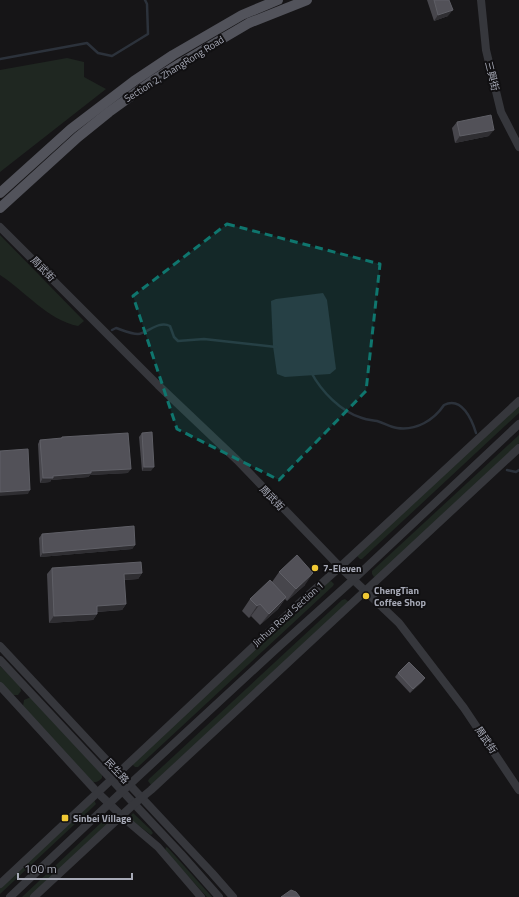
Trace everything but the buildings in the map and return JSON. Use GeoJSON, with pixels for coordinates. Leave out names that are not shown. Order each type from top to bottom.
{"type":"FeatureCollection","features":[{"type":"Feature","properties":{"kind":"main road","name":"Section 2, ZhangRong Road"},"geometry":{"type":"LineString","coordinates":[[0,193],[71,129],[134,81],[242,14],[278,0]]}},
{"type":"Feature","properties":{"kind":"main road","name":"Section 2, ZhangRong Road"},"geometry":{"type":"LineString","coordinates":[[0,208],[78,137],[109,112],[152,81],[249,23],[307,0]]}},
{"type":"Feature","properties":{"kind":"street","name":"三興街"},"geometry":{"type":"LineString","coordinates":[[481,0],[486,50],[501,112],[519,147]]}},
{"type":"Feature","properties":{"kind":"street","name":"周武街"},"geometry":{"type":"LineString","coordinates":[[0,227],[237,460],[340,568],[354,579],[399,623],[464,708],[519,790]]}},
{"type":"Feature","properties":{"kind":"street","name":"Jinhua Road Section 1"},"geometry":{"type":"LineString","coordinates":[[0,884],[298,604],[340,568],[519,401]]}},
{"type":"Feature","properties":{"kind":"street","name":"Jinhua Road Section 1"},"geometry":{"type":"LineString","coordinates":[[10,897],[122,791],[274,650],[354,579],[519,424]]}},
{"type":"Feature","properties":{"kind":"street"},"geometry":{"type":"LineString","coordinates":[[34,897],[519,448]]}},
{"type":"Feature","properties":{"kind":"street","name":"民生路"},"geometry":{"type":"LineString","coordinates":[[0,646],[118,774],[142,797],[233,897]]}},
{"type":"Feature","properties":{"kind":"street","name":"民生路"},"geometry":{"type":"LineString","coordinates":[[0,660],[219,897]]}},
{"type":"Feature","properties":{"kind":"street"},"geometry":{"type":"LineString","coordinates":[[0,686],[109,804],[153,842],[201,897]]}},
{"type":"Feature","properties":{"kind":"highlighted area"},"geometry":{"type":"Polygon","coordinates":[[[227,224],[380,264],[366,391],[279,480],[177,429],[133,296],[227,224]]]}},
{"type":"Feature","properties":{"kind":"shaded area"},"geometry":{"type":"Polygon","coordinates":[[[67,58],[84,62],[84,77],[106,89],[0,172],[0,70],[67,58]]]}},
{"type":"Feature","properties":{"kind":"shaded area"},"geometry":{"type":"Polygon","coordinates":[[[0,235],[84,321],[78,326],[57,318],[47,312],[0,275],[0,235]]]}},
{"type":"Feature","properties":{"kind":"shaded area"},"geometry":{"type":"Polygon","coordinates":[[[323,293],[327,300],[336,369],[330,374],[285,377],[277,374],[273,346],[271,301],[276,299],[323,293]]]}},
{"type":"Feature","properties":{"kind":"shaded area"},"geometry":{"type":"Polygon","coordinates":[[[519,404],[519,413],[362,559],[357,556],[519,404]]]}},
{"type":"Feature","properties":{"kind":"shaded area"},"geometry":{"type":"Polygon","coordinates":[[[519,435],[519,443],[377,576],[374,577],[372,571],[519,435]]]}},
{"type":"Feature","properties":{"kind":"shaded area"},"geometry":{"type":"Polygon","coordinates":[[[331,581],[334,584],[333,586],[138,767],[135,767],[132,764],[328,582],[331,581]]]}},
{"type":"Feature","properties":{"kind":"shaded area"},"geometry":{"type":"Polygon","coordinates":[[[345,599],[349,602],[151,785],[148,781],[149,779],[342,600],[345,599]]]}},
{"type":"Feature","properties":{"kind":"shaded area"},"geometry":{"type":"Polygon","coordinates":[[[0,666],[20,686],[21,691],[18,695],[12,695],[0,683],[0,666]]]}},
{"type":"Feature","properties":{"kind":"shaded area"},"geometry":{"type":"Polygon","coordinates":[[[31,697],[102,774],[102,778],[96,782],[91,782],[23,706],[24,700],[31,697]]]}},
{"type":"Feature","properties":{"kind":"shaded area"},"geometry":{"type":"Polygon","coordinates":[[[94,800],[96,804],[93,807],[0,894],[0,886],[94,800]]]}},
{"type":"Feature","properties":{"kind":"shaded area"},"geometry":{"type":"Polygon","coordinates":[[[133,813],[151,830],[153,833],[151,835],[129,818],[133,813]]]}},
{"type":"Feature","properties":{"kind":"shaded area"},"geometry":{"type":"Polygon","coordinates":[[[107,818],[111,820],[31,897],[22,897],[104,820],[107,818]]]}},
{"type":"Feature","properties":{"kind":"shaded area"},"geometry":{"type":"Polygon","coordinates":[[[166,847],[212,897],[207,897],[165,851],[166,847]]]}},
{"type":"Feature","properties":{"kind":"waterway"},"geometry":{"type":"LineString","coordinates":[[0,59],[87,43],[98,53],[112,56],[148,34],[147,4],[145,0]]}},
{"type":"Feature","properties":{"kind":"waterway"},"geometry":{"type":"LineString","coordinates":[[112,330],[116,328],[138,334],[157,326],[166,325],[170,326],[174,337],[178,341],[204,339],[276,347]]}},
{"type":"Feature","properties":{"kind":"waterway"},"geometry":{"type":"LineString","coordinates":[[311,372],[332,400],[347,411],[362,418],[394,427],[411,428],[430,420],[444,405],[450,403],[461,406],[469,416],[476,433]]}},
{"type":"Feature","properties":{"kind":"waterway"},"geometry":{"type":"LineString","coordinates":[[507,470],[516,472],[519,470]]}},
{"type":"Feature","properties":{"kind":"place","name":"7-Eleven"},"geometry":{"type":"Point","coordinates":[315,568]}},
{"type":"Feature","properties":{"kind":"place","name":"ChengTian Coffee Shop"},"geometry":{"type":"Point","coordinates":[366,596]}},
{"type":"Feature","properties":{"kind":"place","name":"Sinbei Village"},"geometry":{"type":"Point","coordinates":[65,818]}}]}
